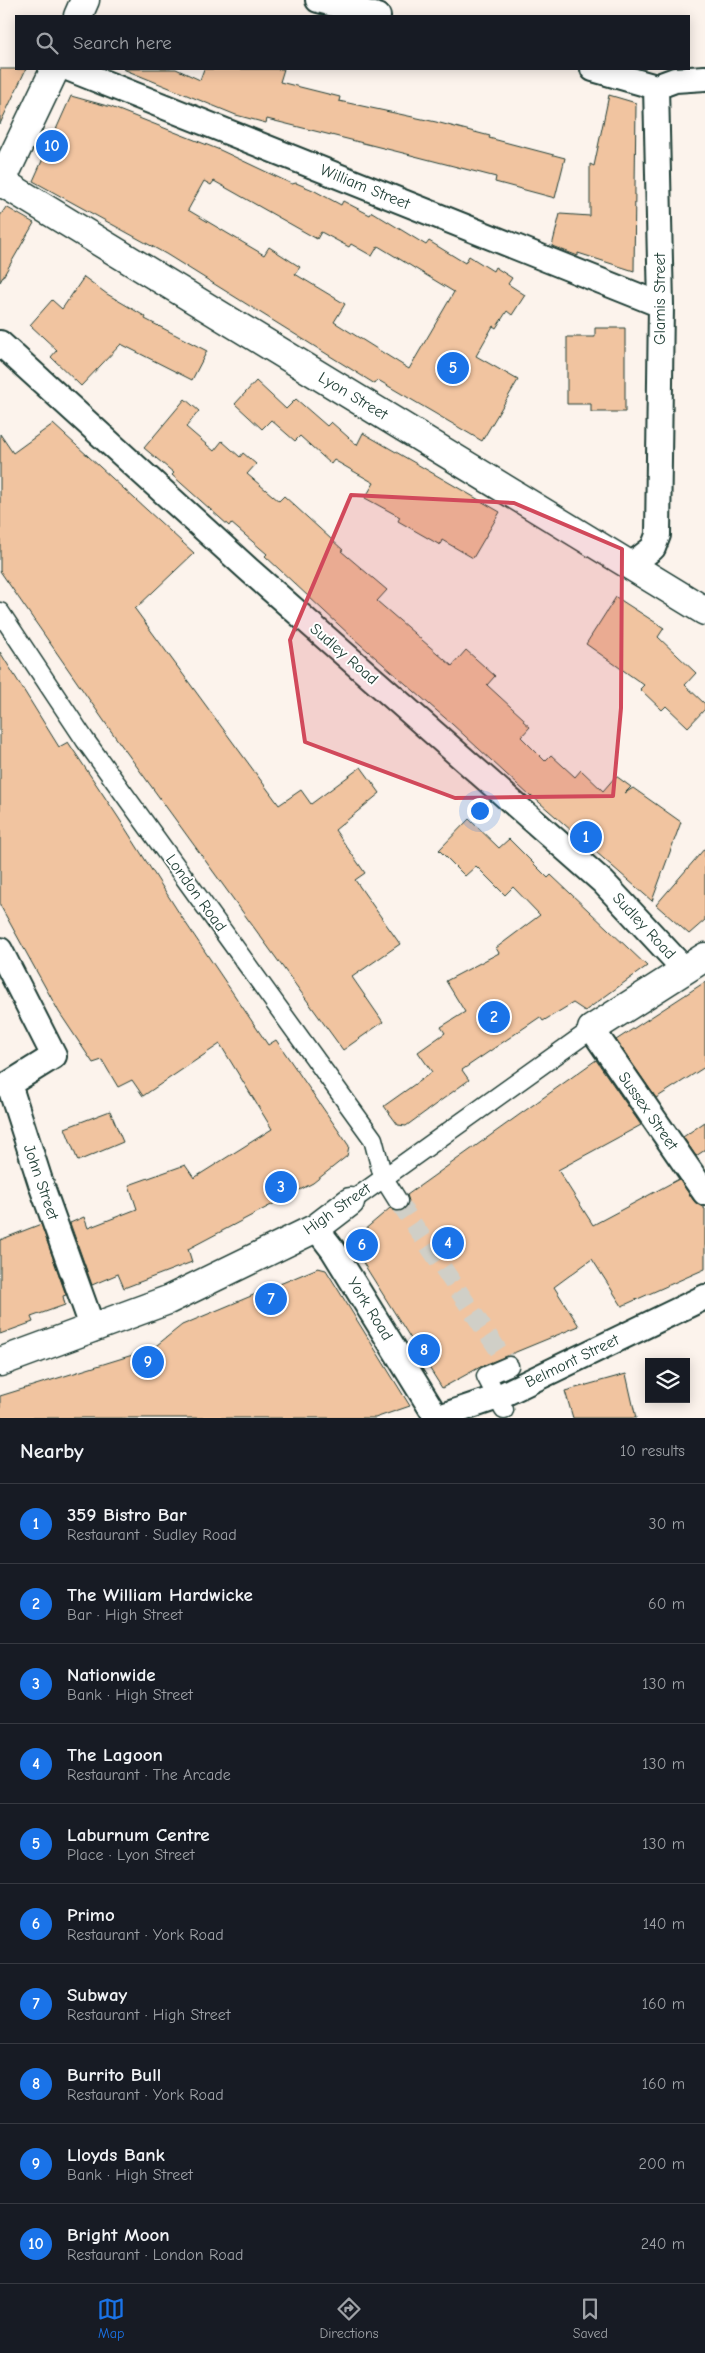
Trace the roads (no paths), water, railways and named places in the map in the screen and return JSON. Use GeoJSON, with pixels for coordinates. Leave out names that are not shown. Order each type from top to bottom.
{"type":"FeatureCollection","features":[{"type":"Feature","properties":{"kind":"street"},"geometry":{"type":"LineString","coordinates":[[78,15],[84,0]]}},
{"type":"Feature","properties":{"kind":"street"},"geometry":{"type":"LineString","coordinates":[[318,0],[374,15]]}},
{"type":"Feature","properties":{"kind":"street"},"geometry":{"type":"LineString","coordinates":[[0,183],[56,70]]}},
{"type":"Feature","properties":{"kind":"street","name":"William Street"},"geometry":{"type":"LineString","coordinates":[[73,70],[661,305]]}},
{"type":"Feature","properties":{"kind":"street"},"geometry":{"type":"LineString","coordinates":[[596,70],[656,87],[675,80],[705,78]]}},
{"type":"Feature","properties":{"kind":"street","name":"Glamis Street"},"geometry":{"type":"LineString","coordinates":[[631,566],[653,548],[658,535],[661,305],[656,87]]}},
{"type":"Feature","properties":{"kind":"street","name":"Lyon Street"},"geometry":{"type":"LineString","coordinates":[[0,183],[705,611]]}},
{"type":"Feature","properties":{"kind":"street","name":"Sudley Road"},"geometry":{"type":"LineString","coordinates":[[0,343],[248,569],[694,963]]}},
{"type":"Feature","properties":{"kind":"street","name":"London Road"},"geometry":{"type":"LineString","coordinates":[[0,612],[91,747],[373,1139],[383,1177],[398,1200]]}},
{"type":"Feature","properties":{"kind":"street","name":"John Street"},"geometry":{"type":"LineString","coordinates":[[0,950],[54,1056],[9,1084],[42,1187],[93,1329]]}},
{"type":"Feature","properties":{"kind":"street"},"geometry":{"type":"LineString","coordinates":[[592,1029],[694,963]]}},
{"type":"Feature","properties":{"kind":"street","name":"High Street"},"geometry":{"type":"LineString","coordinates":[[0,1362],[168,1300],[316,1228],[383,1177],[592,1029]]}},
{"type":"Feature","properties":{"kind":"street","name":"Sussex Street"},"geometry":{"type":"LineString","coordinates":[[592,1029],[705,1193]]}},
{"type":"Feature","properties":{"kind":"street","name":"York Road"},"geometry":{"type":"LineString","coordinates":[[316,1228],[333,1250],[437,1418]]}},
{"type":"Feature","properties":{"kind":"street","name":"Belmont Street"},"geometry":{"type":"LineString","coordinates":[[437,1418],[501,1403],[705,1297]]}},
{"type":"Feature","properties":{"kind":"street"},"geometry":{"type":"LineString","coordinates":[[501,1403],[486,1376],[509,1366]]}},
{"type":"Feature","properties":{"kind":"tunnel"},"geometry":{"type":"LineString","coordinates":[[398,1201],[509,1366]]}},
{"type":"Feature","properties":{"kind":"place","name":"Bright Moon"},"geometry":{"type":"Point","coordinates":[52,146]}},
{"type":"Feature","properties":{"kind":"place","name":"Laburnum Centre"},"geometry":{"type":"Point","coordinates":[453,368]}},
{"type":"Feature","properties":{"kind":"place","name":"359 Bistro Bar"},"geometry":{"type":"Point","coordinates":[586,837]}},
{"type":"Feature","properties":{"kind":"place","name":"The William Hardwicke"},"geometry":{"type":"Point","coordinates":[494,1017]}},
{"type":"Feature","properties":{"kind":"place","name":"Nationwide"},"geometry":{"type":"Point","coordinates":[281,1187]}},
{"type":"Feature","properties":{"kind":"place","name":"The Lagoon"},"geometry":{"type":"Point","coordinates":[448,1243]}},
{"type":"Feature","properties":{"kind":"place","name":"Primo"},"geometry":{"type":"Point","coordinates":[362,1245]}},
{"type":"Feature","properties":{"kind":"place","name":"Subway"},"geometry":{"type":"Point","coordinates":[271,1299]}},
{"type":"Feature","properties":{"kind":"place","name":"Burrito Bull"},"geometry":{"type":"Point","coordinates":[424,1350]}},
{"type":"Feature","properties":{"kind":"place","name":"Lloyds Bank"},"geometry":{"type":"Point","coordinates":[148,1362]}}]}
